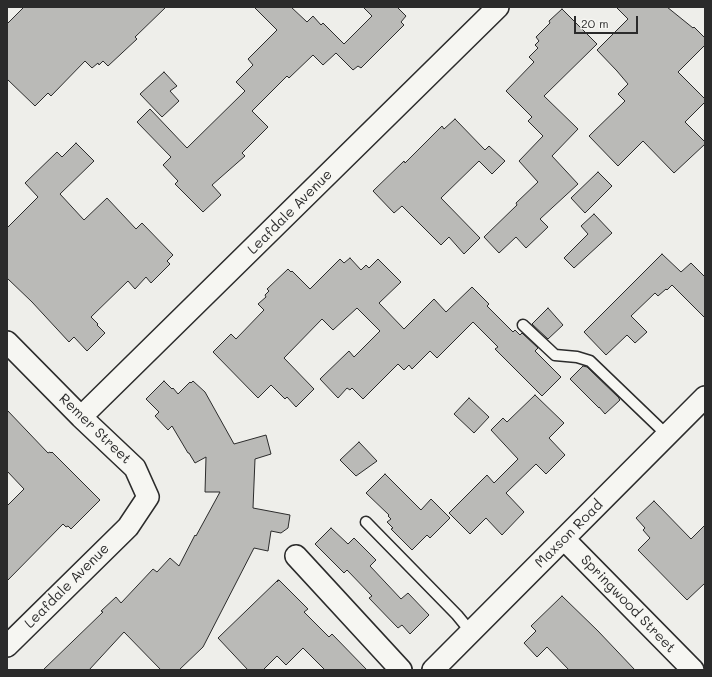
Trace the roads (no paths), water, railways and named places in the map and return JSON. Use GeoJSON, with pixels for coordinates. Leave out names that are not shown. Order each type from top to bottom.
{"type":"FeatureCollection","features":[{"type":"Feature","properties":{"kind":"street","name":"Leafdale Avenue"},"geometry":{"type":"LineString","coordinates":[[81,417],[498,7]]}},
{"type":"Feature","properties":{"kind":"street","name":"Remer Street"},"geometry":{"type":"LineString","coordinates":[[7,342],[81,417],[136,468],[148,496],[128,527]]}},
{"type":"Feature","properties":{"kind":"street","name":"Maxson Road"},"geometry":{"type":"LineString","coordinates":[[433,670],[705,398]]}},
{"type":"Feature","properties":{"kind":"street","name":"Leafdale Avenue"},"geometry":{"type":"LineString","coordinates":[[7,646],[128,527]]}},
{"type":"Feature","properties":{"kind":"street","name":"Springwood Street"},"geometry":{"type":"LineString","coordinates":[[564,539],[693,670]]}},
{"type":"Feature","properties":{"kind":"street"},"geometry":{"type":"LineString","coordinates":[[296,556],[401,670]]}},
{"type":"Feature","properties":{"kind":"lane"},"geometry":{"type":"LineString","coordinates":[[523,325],[555,355],[578,356],[590,361],[667,435]]}},
{"type":"Feature","properties":{"kind":"lane"},"geometry":{"type":"LineString","coordinates":[[366,522],[457,615],[471,632]]}}]}
